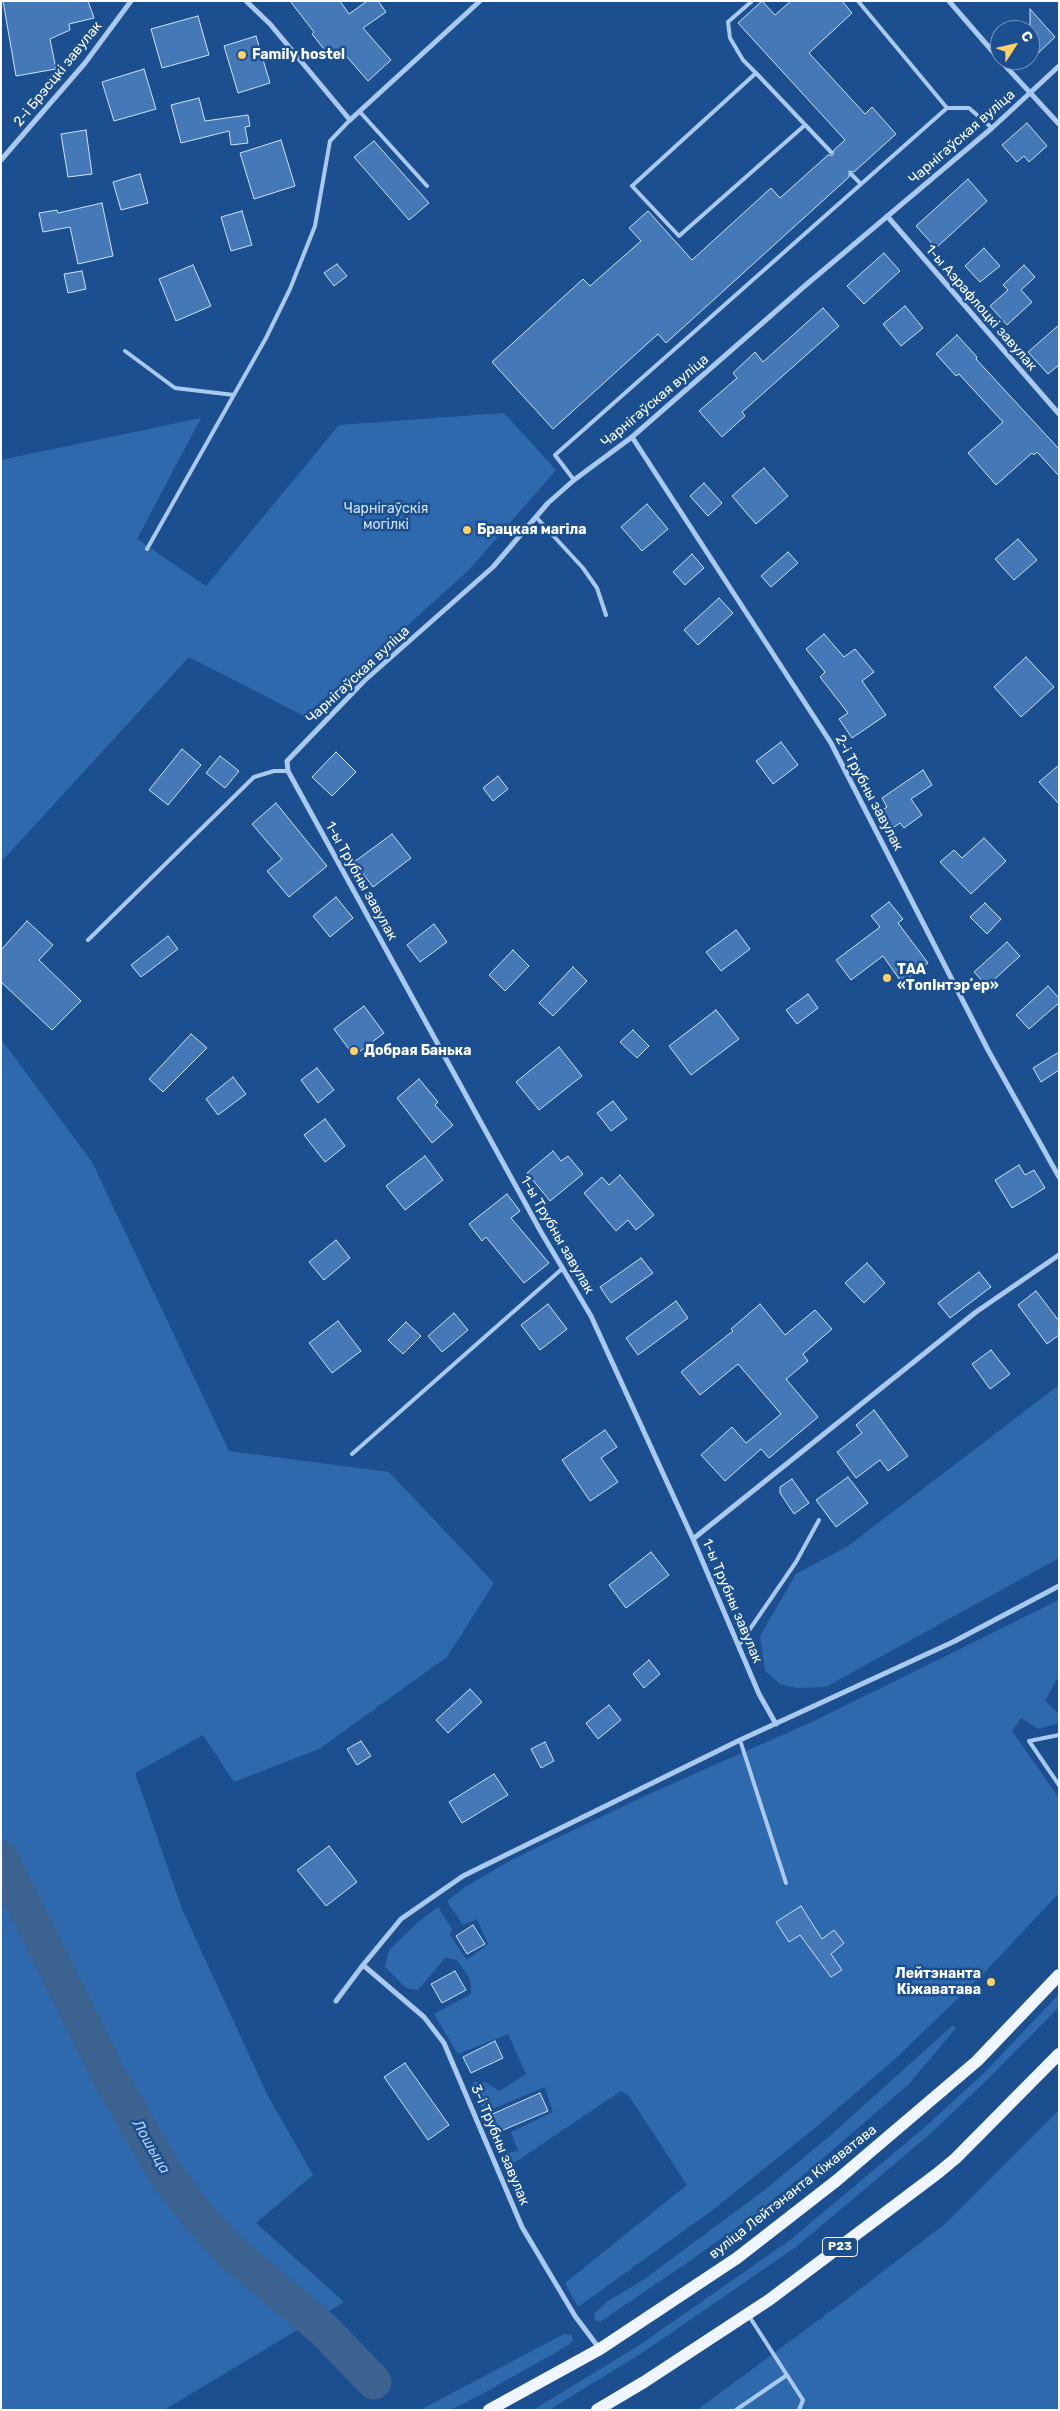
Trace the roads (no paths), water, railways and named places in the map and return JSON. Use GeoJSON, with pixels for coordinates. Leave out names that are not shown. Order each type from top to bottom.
{"type":"FeatureCollection","features":[{"type":"Feature","properties":{"kind":"main road","name":"вуліца Лейтэнанта Кіжаватава"},"geometry":{"type":"LineString","coordinates":[[489,2410],[600,2349],[737,2258],[836,2181],[976,2061],[1059,1974]]}},
{"type":"Feature","properties":{"kind":"main road","name":"Р23"},"geometry":{"type":"LineString","coordinates":[[597,2410],[644,2382],[802,2276],[938,2173],[956,2158],[1059,2054]]}},
{"type":"Feature","properties":{"kind":"street","name":"2-і Брэсцкі завулак"},"geometry":{"type":"LineString","coordinates":[[1,160],[85,63],[131,1]]}},
{"type":"Feature","properties":{"kind":"street"},"geometry":{"type":"LineString","coordinates":[[246,1],[270,24],[350,120],[480,1]]}},
{"type":"Feature","properties":{"kind":"street"},"geometry":{"type":"LineString","coordinates":[[949,1],[990,48]]}},
{"type":"Feature","properties":{"kind":"street","name":"Чарнігаўская вуліца"},"geometry":{"type":"LineString","coordinates":[[288,771],[288,761],[321,724],[364,681],[493,567],[536,516],[574,480],[632,437],[887,216],[992,128],[1059,66]]}},
{"type":"Feature","properties":{"kind":"street"},"geometry":{"type":"LineString","coordinates":[[1010,70],[1059,124]]}},
{"type":"Feature","properties":{"kind":"street","name":"1-ы Аэрафлоцкі завулак"},"geometry":{"type":"LineString","coordinates":[[887,216],[1059,414]]}},
{"type":"Feature","properties":{"kind":"street","name":"2-і Трубны завулак"},"geometry":{"type":"LineString","coordinates":[[632,437],[831,743],[988,1050],[1059,1177]]}},
{"type":"Feature","properties":{"kind":"street","name":"1-ы Трубны завулак"},"geometry":{"type":"LineString","coordinates":[[288,771],[541,1232],[590,1316],[693,1539],[759,1694],[776,1724]]}},
{"type":"Feature","properties":{"kind":"street"},"geometry":{"type":"LineString","coordinates":[[693,1539],[976,1312],[1059,1255]]}},
{"type":"Feature","properties":{"kind":"street"},"geometry":{"type":"LineString","coordinates":[[336,2001],[363,1964],[401,1919],[463,1876],[740,1740],[953,1642],[1059,1586]]}},
{"type":"Feature","properties":{"kind":"street","name":"3-і Трубны завулак"},"geometry":{"type":"LineString","coordinates":[[363,1964],[424,2017],[444,2043],[522,2227],[576,2316],[600,2349]]}},
{"type":"Feature","properties":{"kind":"lane"},"geometry":{"type":"LineString","coordinates":[[752,1],[728,22],[730,38],[743,60],[831,152]]}},
{"type":"Feature","properties":{"kind":"lane"},"geometry":{"type":"LineString","coordinates":[[858,1],[947,108]]}},
{"type":"Feature","properties":{"kind":"lane"},"geometry":{"type":"LineString","coordinates":[[756,73],[632,186],[639,194],[679,236],[805,125]]}},
{"type":"Feature","properties":{"kind":"lane"},"geometry":{"type":"LineString","coordinates":[[574,480],[555,455],[947,108],[969,108],[992,128]]}},
{"type":"Feature","properties":{"kind":"lane"},"geometry":{"type":"LineString","coordinates":[[360,112],[427,186]]}},
{"type":"Feature","properties":{"kind":"lane"},"geometry":{"type":"LineString","coordinates":[[147,549],[266,338],[290,289],[315,226],[330,141],[350,120]]}},
{"type":"Feature","properties":{"kind":"lane"},"geometry":{"type":"LineString","coordinates":[[852,174],[861,184]]}},
{"type":"Feature","properties":{"kind":"lane"},"geometry":{"type":"LineString","coordinates":[[124,350],[175,388],[234,395]]}},
{"type":"Feature","properties":{"kind":"lane"},"geometry":{"type":"LineString","coordinates":[[536,516],[583,568],[597,588],[606,614]]}},
{"type":"Feature","properties":{"kind":"lane"},"geometry":{"type":"LineString","coordinates":[[88,940],[254,777],[274,771],[288,771]]}},
{"type":"Feature","properties":{"kind":"lane"},"geometry":{"type":"LineString","coordinates":[[352,1454],[563,1268]]}},
{"type":"Feature","properties":{"kind":"lane"},"geometry":{"type":"LineString","coordinates":[[739,1645],[796,1562],[819,1520]]}},
{"type":"Feature","properties":{"kind":"lane"},"geometry":{"type":"LineString","coordinates":[[1059,1735],[1029,1741],[1059,1786]]}},
{"type":"Feature","properties":{"kind":"lane"},"geometry":{"type":"LineString","coordinates":[[740,1740],[786,1883]]}},
{"type":"Feature","properties":{"kind":"lane"},"geometry":{"type":"LineString","coordinates":[[747,2314],[803,2400],[799,2410]]}},
{"type":"Feature","properties":{"kind":"lane"},"geometry":{"type":"LineString","coordinates":[[736,2410],[787,2374]]}},
{"type":"Feature","properties":{"kind":"waterway","name":"Лошыца"},"geometry":{"type":"LineString","coordinates":[[1,1858],[109,2076],[169,2179],[199,2217],[229,2250],[324,2330],[374,2382]]}},
{"type":"Feature","properties":{"kind":"place","name":"Family hostel"},"geometry":{"type":"Point","coordinates":[242,55]}},
{"type":"Feature","properties":{"kind":"place","name":"Брацкая магіла"},"geometry":{"type":"Point","coordinates":[467,530]}},
{"type":"Feature","properties":{"kind":"place","name":"ТАА «ТопІнтэрʼер»"},"geometry":{"type":"Point","coordinates":[887,978]}},
{"type":"Feature","properties":{"kind":"place","name":"Добрая Банька"},"geometry":{"type":"Point","coordinates":[354,1051]}},
{"type":"Feature","properties":{"kind":"place","name":"Лейтэнанта Кіжаватава"},"geometry":{"type":"Point","coordinates":[991,1982]}},
{"type":"Feature","properties":{"kind":"park label","name":"Чарнігаўскія могілкі"},"geometry":{"type":"Point","coordinates":[386,518]}}]}
